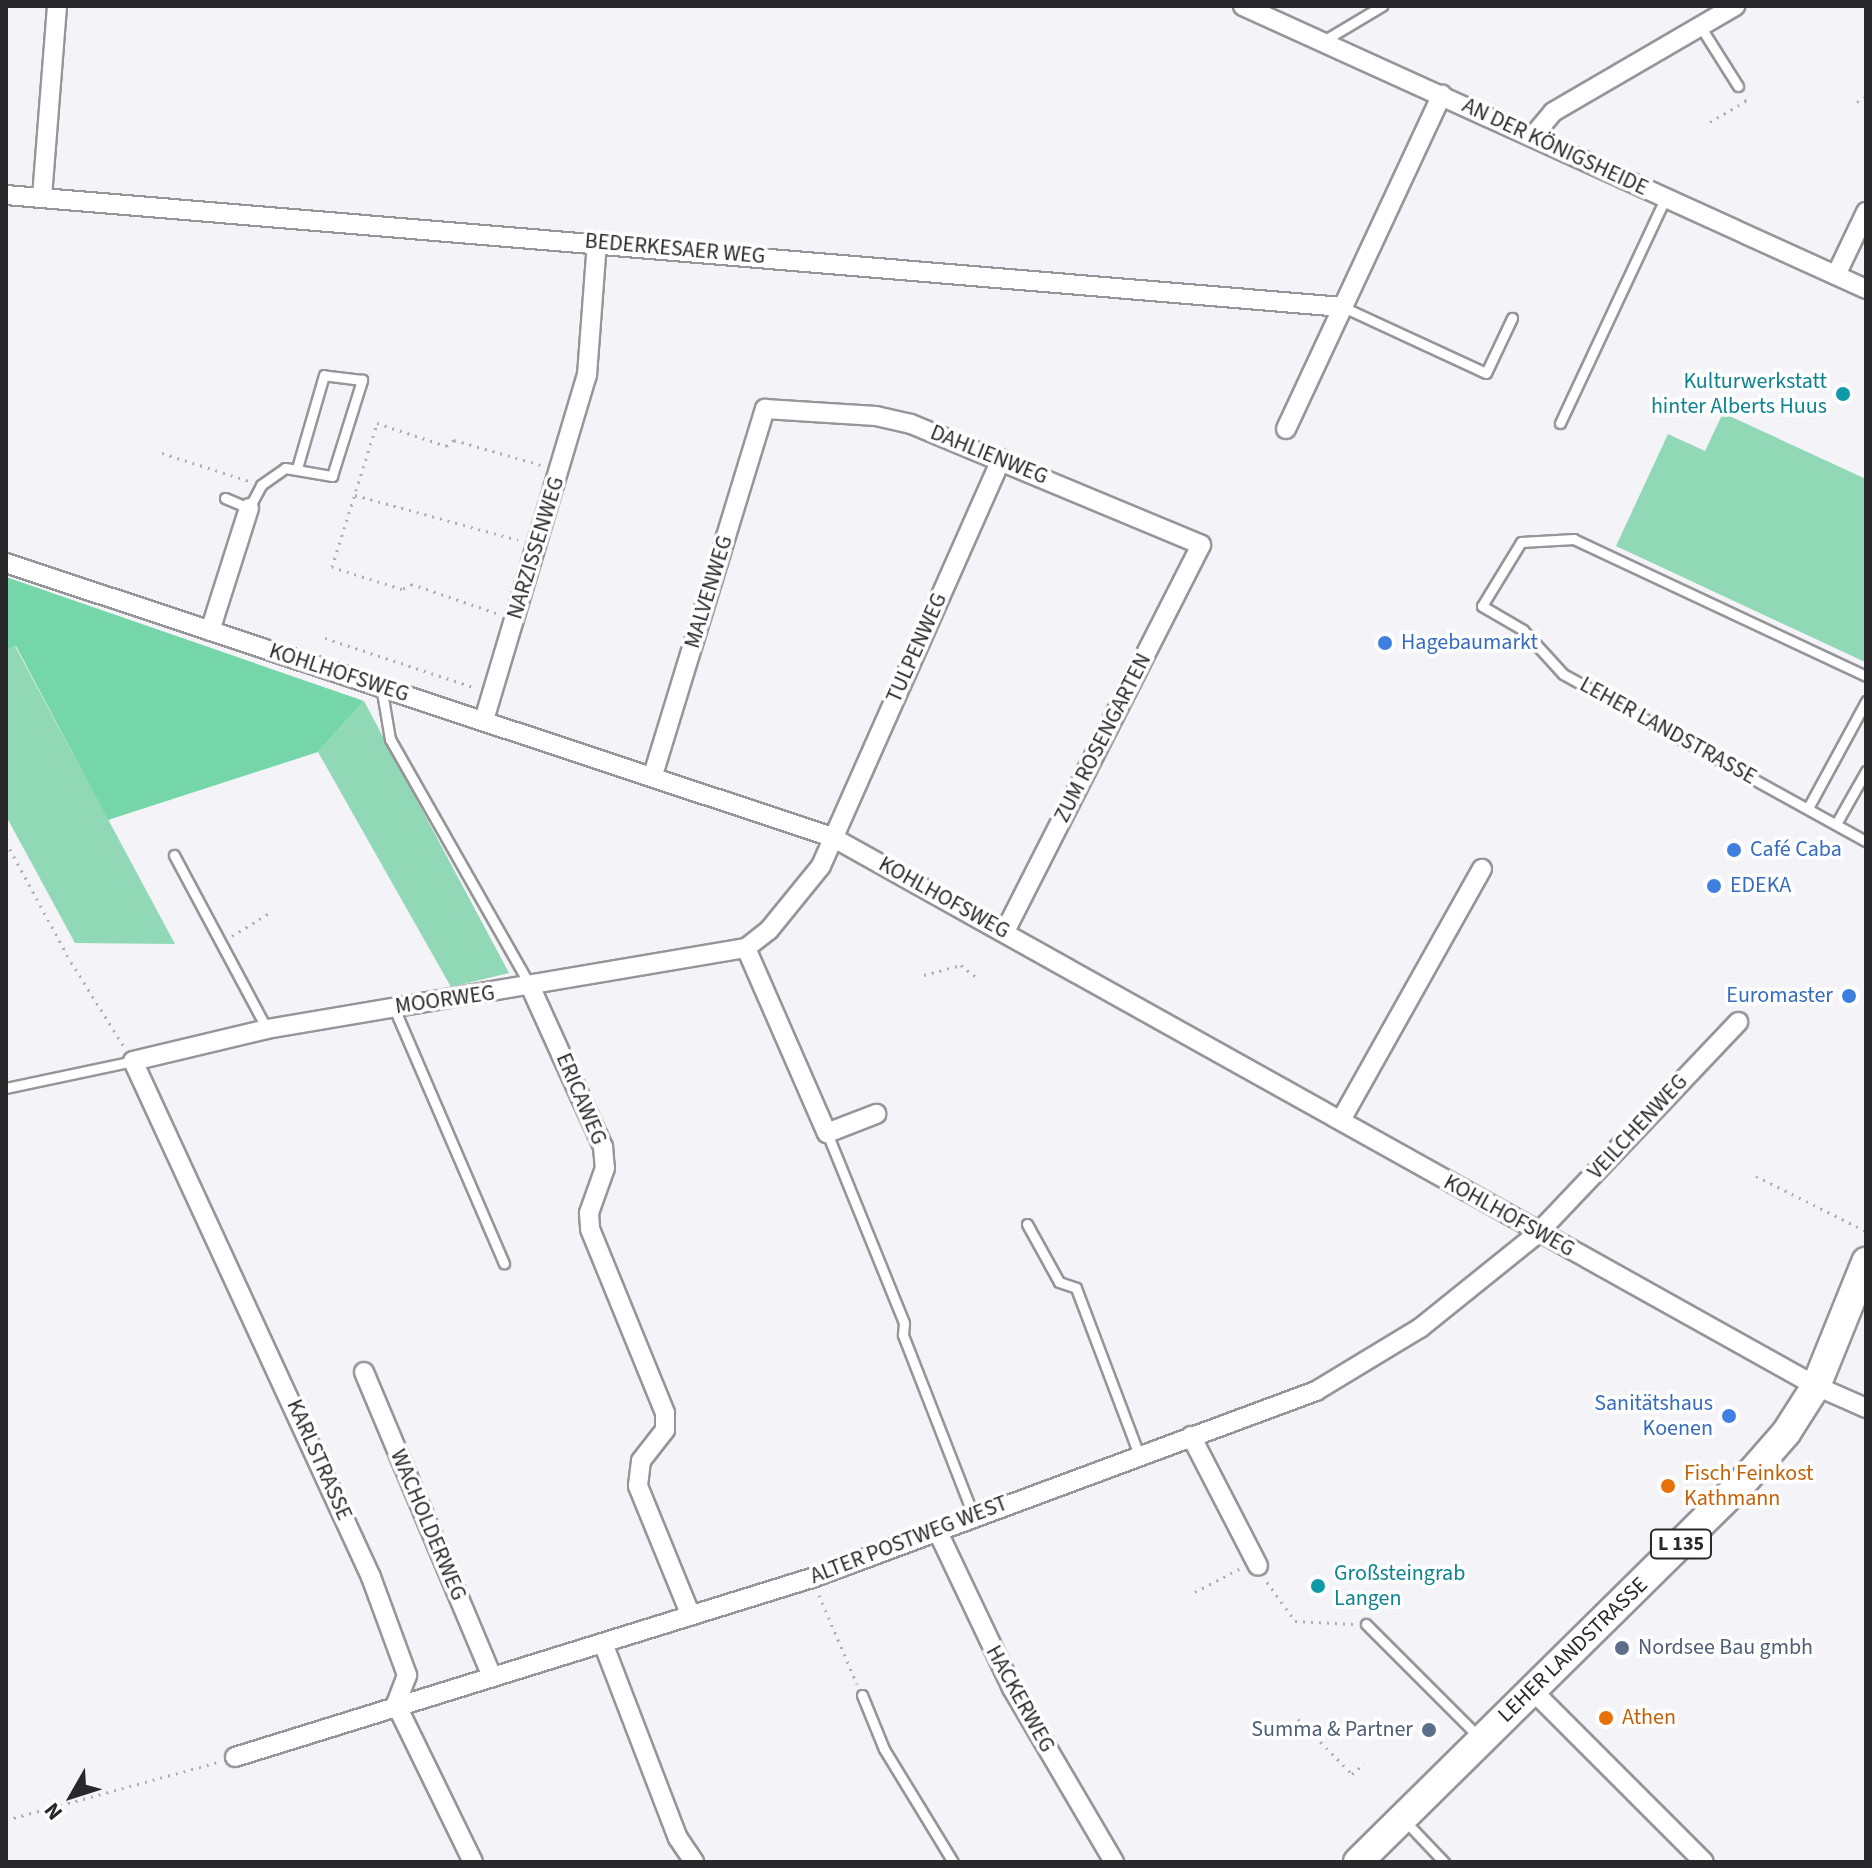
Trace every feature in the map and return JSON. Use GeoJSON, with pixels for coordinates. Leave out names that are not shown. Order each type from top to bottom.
{"type":"FeatureCollection","features":[{"type":"Feature","properties":{"kind":"main road","name":"LEHER LANDSTRASSE"},"geometry":{"type":"LineString","coordinates":[[1358,1862],[1744,1481],[1816,1386],[1866,1262]]}},
{"type":"Feature","properties":{"kind":"street"},"geometry":{"type":"LineString","coordinates":[[42,197],[57,6]]}},
{"type":"Feature","properties":{"kind":"street","name":"AN DER KÖNIGSHEIDE"},"geometry":{"type":"LineString","coordinates":[[1243,6],[1866,289]]}},
{"type":"Feature","properties":{"kind":"street"},"geometry":{"type":"LineString","coordinates":[[1533,136],[1553,112],[1735,6]]}},
{"type":"Feature","properties":{"kind":"street"},"geometry":{"type":"LineString","coordinates":[[1286,429],[1442,95]]}},
{"type":"Feature","properties":{"kind":"street","name":"BEDERKESAER WEG"},"geometry":{"type":"LineString","coordinates":[[6,195],[597,242],[1343,307]]}},
{"type":"Feature","properties":{"kind":"street"},"geometry":{"type":"LineString","coordinates":[[1836,275],[1866,212]]}},
{"type":"Feature","properties":{"kind":"street","name":"NARZISSENWEG"},"geometry":{"type":"LineString","coordinates":[[484,720],[587,375],[597,242]]}},
{"type":"Feature","properties":{"kind":"street","name":"DAHLIENWEG"},"geometry":{"type":"LineString","coordinates":[[765,409],[876,416],[1001,459],[1201,545]]}},
{"type":"Feature","properties":{"kind":"street","name":"MALVENWEG"},"geometry":{"type":"LineString","coordinates":[[653,775],[765,409]]}},
{"type":"Feature","properties":{"kind":"street","name":"TULPENWEG"},"geometry":{"type":"LineString","coordinates":[[832,837],[1001,459]]}},
{"type":"Feature","properties":{"kind":"street"},"geometry":{"type":"LineString","coordinates":[[210,631],[249,508]]}},
{"type":"Feature","properties":{"kind":"street","name":"ZUM ROSENGARTEN"},"geometry":{"type":"LineString","coordinates":[[1005,931],[1201,545]]}},
{"type":"Feature","properties":{"kind":"street","name":"KOHLHOFSWEG"},"geometry":{"type":"LineString","coordinates":[[6,563],[653,775],[832,837],[1005,931],[1538,1233],[1816,1386],[1866,1408]]}},
{"type":"Feature","properties":{"kind":"street"},"geometry":{"type":"LineString","coordinates":[[832,837],[821,866],[769,930],[746,948],[827,1133],[876,1114]]}},
{"type":"Feature","properties":{"kind":"street"},"geometry":{"type":"LineString","coordinates":[[1341,1120],[1482,869]]}},
{"type":"Feature","properties":{"kind":"street","name":"MOORWEG"},"geometry":{"type":"LineString","coordinates":[[133,1061],[267,1029],[531,988],[746,948]]}},
{"type":"Feature","properties":{"kind":"street","name":"ERICAWEG"},"geometry":{"type":"LineString","coordinates":[[531,988],[603,1147],[605,1168],[589,1213],[590,1229],[665,1413],[665,1430],[641,1461],[638,1486],[691,1616]]}},
{"type":"Feature","properties":{"kind":"street","name":"VEILCHENWEG"},"geometry":{"type":"LineString","coordinates":[[1538,1233],[1738,1022]]}},
{"type":"Feature","properties":{"kind":"street","name":"KARLSTRASSE"},"geometry":{"type":"LineString","coordinates":[[133,1061],[371,1577],[407,1675],[396,1704]]}},
{"type":"Feature","properties":{"kind":"street","name":"ALTER POSTWEG WEST"},"geometry":{"type":"LineString","coordinates":[[235,1757],[396,1704],[812,1578],[973,1515],[1316,1391],[1420,1328],[1538,1233]]}},
{"type":"Feature","properties":{"kind":"street","name":"WACHOLDERWEG"},"geometry":{"type":"LineString","coordinates":[[364,1372],[492,1677]]}},
{"type":"Feature","properties":{"kind":"street"},"geometry":{"type":"LineString","coordinates":[[1191,1436],[1256,1564]]}},
{"type":"Feature","properties":{"kind":"street","name":"HACKERWEG"},"geometry":{"type":"LineString","coordinates":[[937,1530],[1012,1688],[1114,1862]]}},
{"type":"Feature","properties":{"kind":"street"},"geometry":{"type":"LineString","coordinates":[[603,1643],[678,1838],[694,1862]]}},
{"type":"Feature","properties":{"kind":"street"},"geometry":{"type":"LineString","coordinates":[[1532,1690],[1704,1862]]}},
{"type":"Feature","properties":{"kind":"street"},"geometry":{"type":"LineString","coordinates":[[396,1704],[473,1862]]}},
{"type":"Feature","properties":{"kind":"lane"},"geometry":{"type":"LineString","coordinates":[[1323,41],[1382,6]]}},
{"type":"Feature","properties":{"kind":"lane"},"geometry":{"type":"LineString","coordinates":[[1700,26],[1738,86]]}},
{"type":"Feature","properties":{"kind":"lane"},"geometry":{"type":"LineString","coordinates":[[1560,423],[1666,197]]}},
{"type":"Feature","properties":{"kind":"lane"},"geometry":{"type":"LineString","coordinates":[[1343,307],[1486,373],[1512,318]]}},
{"type":"Feature","properties":{"kind":"lane"},"geometry":{"type":"LineString","coordinates":[[225,498],[249,508],[261,485],[277,472],[297,468],[332,476],[362,380],[324,375],[297,468]]}},
{"type":"Feature","properties":{"kind":"lane","name":"LEHER LANDSTRASSE"},"geometry":{"type":"LineString","coordinates":[[1866,676],[1574,539],[1521,542],[1482,606],[1523,630],[1563,674],[1866,841]]}},
{"type":"Feature","properties":{"kind":"lane","name":"ERICAWEG"},"geometry":{"type":"LineString","coordinates":[[381,686],[390,739],[531,988]]}},
{"type":"Feature","properties":{"kind":"lane"},"geometry":{"type":"LineString","coordinates":[[1808,808],[1866,701]]}},
{"type":"Feature","properties":{"kind":"lane"},"geometry":{"type":"LineString","coordinates":[[1836,824],[1866,771]]}},
{"type":"Feature","properties":{"kind":"lane"},"geometry":{"type":"LineString","coordinates":[[174,855],[267,1029]]}},
{"type":"Feature","properties":{"kind":"lane"},"geometry":{"type":"LineString","coordinates":[[394,1008],[504,1263]]}},
{"type":"Feature","properties":{"kind":"lane","name":"MOORWEG"},"geometry":{"type":"LineString","coordinates":[[6,1088],[133,1061]]}},
{"type":"Feature","properties":{"kind":"lane"},"geometry":{"type":"LineString","coordinates":[[827,1133],[904,1323],[903,1335],[973,1515]]}},
{"type":"Feature","properties":{"kind":"lane"},"geometry":{"type":"LineString","coordinates":[[1027,1224],[1059,1282],[1076,1288],[1139,1455]]}},
{"type":"Feature","properties":{"kind":"lane"},"geometry":{"type":"LineString","coordinates":[[1366,1624],[1481,1739]]}},
{"type":"Feature","properties":{"kind":"lane"},"geometry":{"type":"LineString","coordinates":[[862,1695],[884,1749],[953,1862]]}},
{"type":"Feature","properties":{"kind":"lane"},"geometry":{"type":"LineString","coordinates":[[1402,1818],[1444,1862]]}},
{"type":"Feature","properties":{"kind":"path"},"geometry":{"type":"LineString","coordinates":[[1710,122],[1746,101],[1738,86]]}},
{"type":"Feature","properties":{"kind":"path"},"geometry":{"type":"LineString","coordinates":[[1857,102],[1866,97]]}},
{"type":"Feature","properties":{"kind":"path"},"geometry":{"type":"LineString","coordinates":[[515,619],[412,584],[402,589],[332,567],[377,423],[446,446],[454,440],[560,470]]}},
{"type":"Feature","properties":{"kind":"path"},"geometry":{"type":"LineString","coordinates":[[162,453],[261,485]]}},
{"type":"Feature","properties":{"kind":"path"},"geometry":{"type":"LineString","coordinates":[[355,495],[536,546]]}},
{"type":"Feature","properties":{"kind":"path"},"geometry":{"type":"LineString","coordinates":[[325,638],[492,694]]}},
{"type":"Feature","properties":{"kind":"path"},"geometry":{"type":"LineString","coordinates":[[6,842],[71,962],[133,1061]]}},
{"type":"Feature","properties":{"kind":"path"},"geometry":{"type":"LineString","coordinates":[[222,942],[271,912]]}},
{"type":"Feature","properties":{"kind":"path"},"geometry":{"type":"LineString","coordinates":[[924,975],[961,965],[978,979]]}},
{"type":"Feature","properties":{"kind":"path"},"geometry":{"type":"LineString","coordinates":[[1756,1176],[1866,1231]]}},
{"type":"Feature","properties":{"kind":"path"},"geometry":{"type":"LineString","coordinates":[[1195,1592],[1256,1564],[1284,1613],[1295,1621],[1366,1624]]}},
{"type":"Feature","properties":{"kind":"path"},"geometry":{"type":"LineString","coordinates":[[812,1578],[862,1695]]}},
{"type":"Feature","properties":{"kind":"path"},"geometry":{"type":"LineString","coordinates":[[1298,1719],[1352,1774],[1364,1764]]}},
{"type":"Feature","properties":{"kind":"path"},"geometry":{"type":"LineString","coordinates":[[6,1820],[235,1757]]}},
{"type":"Feature","properties":{"kind":"green space"},"geometry":{"type":"Polygon","coordinates":[[[1723,413],[1866,479],[1865,662],[1616,546],[1668,434],[1705,451],[1723,413]]]}},
{"type":"Feature","properties":{"kind":"green space"},"geometry":{"type":"Polygon","coordinates":[[[6,577],[364,701],[318,752],[108,820],[16,646],[6,649],[6,577]]]}},
{"type":"Feature","properties":{"kind":"green space"},"geometry":{"type":"Polygon","coordinates":[[[15,646],[175,944],[75,943],[6,816],[6,649],[15,646]]]}},
{"type":"Feature","properties":{"kind":"green space"},"geometry":{"type":"Polygon","coordinates":[[[364,701],[509,973],[451,987],[318,752],[364,701]]]}},
{"type":"Feature","properties":{"kind":"place","name":"Kulturwerkstatt hinter Alberts Huus"},"geometry":{"type":"Point","coordinates":[1843,394]}},
{"type":"Feature","properties":{"kind":"place","name":"Hagebaumarkt"},"geometry":{"type":"Point","coordinates":[1385,643]}},
{"type":"Feature","properties":{"kind":"place","name":"Café Caba"},"geometry":{"type":"Point","coordinates":[1734,850]}},
{"type":"Feature","properties":{"kind":"place","name":"EDEKA"},"geometry":{"type":"Point","coordinates":[1714,886]}},
{"type":"Feature","properties":{"kind":"place","name":"Euromaster"},"geometry":{"type":"Point","coordinates":[1849,996]}},
{"type":"Feature","properties":{"kind":"place","name":"Sanitätshaus Koenen"},"geometry":{"type":"Point","coordinates":[1729,1416]}},
{"type":"Feature","properties":{"kind":"place","name":"Fisch Feinkost Kathmann"},"geometry":{"type":"Point","coordinates":[1668,1486]}},
{"type":"Feature","properties":{"kind":"place","name":"Großsteingrab Langen"},"geometry":{"type":"Point","coordinates":[1318,1586]}},
{"type":"Feature","properties":{"kind":"place","name":"Nordsee Bau gmbh"},"geometry":{"type":"Point","coordinates":[1622,1648]}},
{"type":"Feature","properties":{"kind":"place","name":"Athen"},"geometry":{"type":"Point","coordinates":[1606,1718]}},
{"type":"Feature","properties":{"kind":"place","name":"Summa & Partner"},"geometry":{"type":"Point","coordinates":[1429,1730]}}]}
